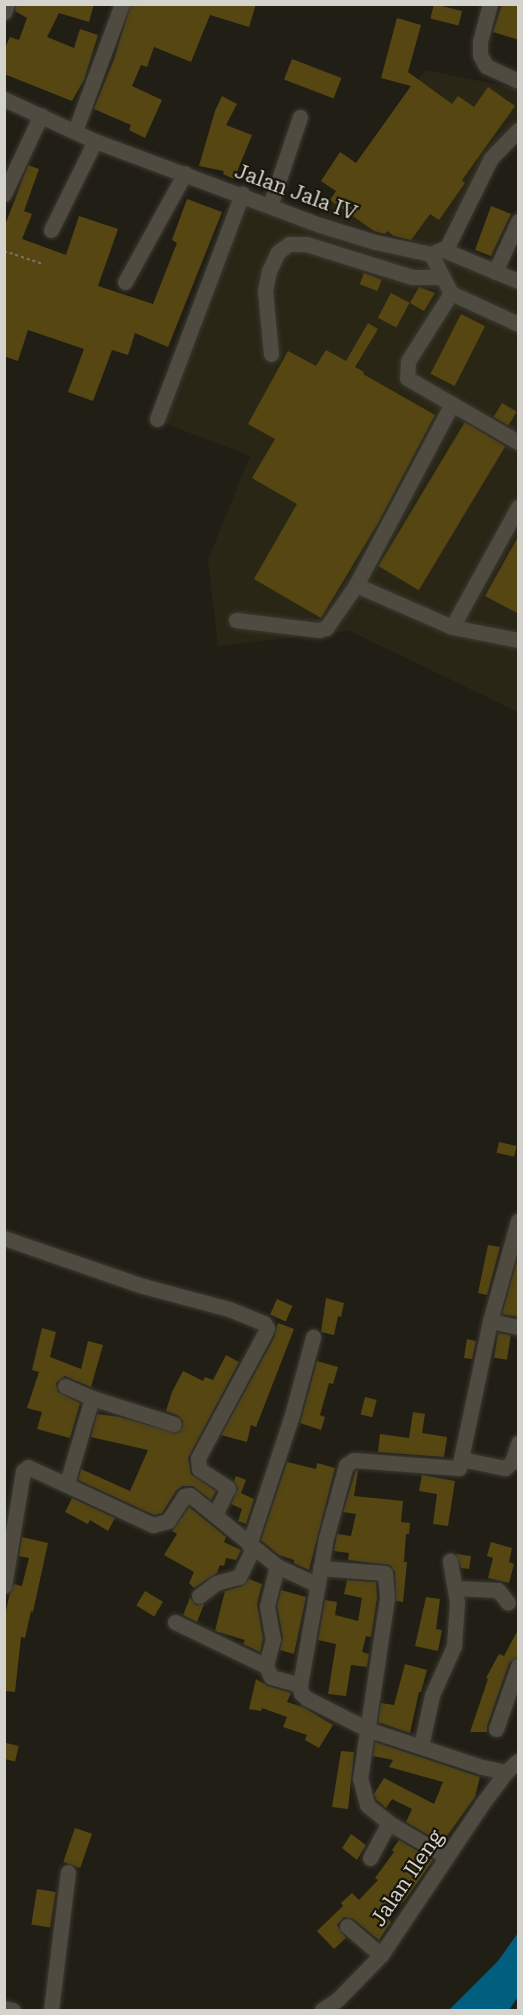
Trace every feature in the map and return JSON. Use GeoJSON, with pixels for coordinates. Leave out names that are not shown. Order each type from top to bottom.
{"type":"FeatureCollection","features":[{"type":"Feature","properties":{"kind":"street"},"geometry":{"type":"LineString","coordinates":[[4,12],[7,4]]}},
{"type":"Feature","properties":{"kind":"street"},"geometry":{"type":"LineString","coordinates":[[75,131],[123,4]]}},
{"type":"Feature","properties":{"kind":"street"},"geometry":{"type":"LineString","coordinates":[[490,4],[480,42],[480,55],[486,66],[519,81]]}},
{"type":"Feature","properties":{"kind":"street","name":"Jalan Jala IV"},"geometry":{"type":"LineString","coordinates":[[4,99],[95,141],[348,235],[437,252],[519,281]]}},
{"type":"Feature","properties":{"kind":"street"},"geometry":{"type":"LineString","coordinates":[[4,194],[41,115]]}},
{"type":"Feature","properties":{"kind":"street"},"geometry":{"type":"LineString","coordinates":[[270,206],[300,117]]}},
{"type":"Feature","properties":{"kind":"street"},"geometry":{"type":"LineString","coordinates":[[519,130],[491,158],[437,252],[440,277],[451,293],[519,324]]}},
{"type":"Feature","properties":{"kind":"street"},"geometry":{"type":"LineString","coordinates":[[51,230],[95,141]]}},
{"type":"Feature","properties":{"kind":"street"},"geometry":{"type":"LineString","coordinates":[[125,282],[185,173]]}},
{"type":"Feature","properties":{"kind":"street"},"geometry":{"type":"LineString","coordinates":[[156,419],[242,194]]}},
{"type":"Feature","properties":{"kind":"street"},"geometry":{"type":"LineString","coordinates":[[495,272],[519,220]]}},
{"type":"Feature","properties":{"kind":"street"},"geometry":{"type":"LineString","coordinates":[[271,354],[265,291],[269,271],[278,252],[289,244],[306,244],[412,277],[440,277]]}},
{"type":"Feature","properties":{"kind":"street"},"geometry":{"type":"LineString","coordinates":[[451,293],[405,370],[407,378],[519,442]]}},
{"type":"Feature","properties":{"kind":"street"},"geometry":{"type":"LineString","coordinates":[[236,620],[319,630],[326,628],[356,585],[452,404]]}},
{"type":"Feature","properties":{"kind":"street"},"geometry":{"type":"LineString","coordinates":[[452,627],[519,507]]}},
{"type":"Feature","properties":{"kind":"street"},"geometry":{"type":"LineString","coordinates":[[356,585],[452,627],[519,640]]}},
{"type":"Feature","properties":{"kind":"street"},"geometry":{"type":"LineString","coordinates":[[506,1772],[482,1767],[367,1729],[306,1698],[300,1685],[320,1568],[348,1462],[354,1460],[459,1468],[490,1321],[519,1221]]}},
{"type":"Feature","properties":{"kind":"street"},"geometry":{"type":"LineString","coordinates":[[4,1238],[142,1286],[229,1309],[264,1323],[267,1328],[265,1333],[198,1458],[199,1469],[228,1488],[214,1515]]}},
{"type":"Feature","properties":{"kind":"street"},"geometry":{"type":"LineString","coordinates":[[490,1321],[519,1327]]}},
{"type":"Feature","properties":{"kind":"street"},"geometry":{"type":"LineString","coordinates":[[199,1596],[216,1583],[239,1577],[292,1415],[313,1337]]}},
{"type":"Feature","properties":{"kind":"street"},"geometry":{"type":"LineString","coordinates":[[65,1386],[92,1398],[174,1424]]}},
{"type":"Feature","properties":{"kind":"street"},"geometry":{"type":"LineString","coordinates":[[67,1483],[92,1398]]}},
{"type":"Feature","properties":{"kind":"street"},"geometry":{"type":"LineString","coordinates":[[461,1459],[505,1467],[512,1461],[519,1443]]}},
{"type":"Feature","properties":{"kind":"street"},"geometry":{"type":"LineString","coordinates":[[4,1586],[7,1555],[26,1467],[67,1483],[153,1525],[168,1521],[187,1494],[277,1566],[318,1585]]}},
{"type":"Feature","properties":{"kind":"street"},"geometry":{"type":"LineString","coordinates":[[421,1746],[432,1695],[454,1646],[457,1602],[450,1561]]}},
{"type":"Feature","properties":{"kind":"street"},"geometry":{"type":"LineString","coordinates":[[277,1566],[267,1606],[273,1639],[266,1666],[271,1677],[300,1685]]}},
{"type":"Feature","properties":{"kind":"street"},"geometry":{"type":"LineString","coordinates":[[320,1568],[385,1573],[387,1598],[360,1778],[362,1792],[367,1805],[389,1823],[447,1857]]}},
{"type":"Feature","properties":{"kind":"street"},"geometry":{"type":"LineString","coordinates":[[455,1588],[498,1590],[508,1603]]}},
{"type":"Feature","properties":{"kind":"street"},"geometry":{"type":"LineString","coordinates":[[175,1622],[266,1666]]}},
{"type":"Feature","properties":{"kind":"street"},"geometry":{"type":"LineString","coordinates":[[496,1729],[513,1694],[519,1666]]}},
{"type":"Feature","properties":{"kind":"street","name":"Jalan Ileng"},"geometry":{"type":"LineString","coordinates":[[322,2010],[337,2000],[381,1955],[506,1772],[519,1761]]}},
{"type":"Feature","properties":{"kind":"street"},"geometry":{"type":"LineString","coordinates":[[370,1858],[389,1823]]}},
{"type":"Feature","properties":{"kind":"street"},"geometry":{"type":"LineString","coordinates":[[51,2010],[68,1872]]}},
{"type":"Feature","properties":{"kind":"street"},"geometry":{"type":"LineString","coordinates":[[347,1926],[381,1955]]}},
{"type":"Feature","properties":{"kind":"street"},"geometry":{"type":"LineString","coordinates":[[4,2008],[13,2010]]}},
{"type":"Feature","properties":{"kind":"path"},"geometry":{"type":"LineString","coordinates":[[4,251],[43,264]]}},
{"type":"Feature","properties":{"kind":"shaded area"},"geometry":{"type":"Polygon","coordinates":[[[426,70],[518,89],[518,123],[433,247],[319,215],[426,70]]]}},
{"type":"Feature","properties":{"kind":"shaded area"},"geometry":{"type":"Polygon","coordinates":[[[244,201],[455,254],[518,282],[518,712],[350,631],[218,646],[208,560],[250,456],[164,423],[244,201]]]}},
{"type":"Feature","properties":{"kind":"water"},"geometry":{"type":"Polygon","coordinates":[[[518,1933],[518,1997],[509,2010],[449,2010],[498,1961],[518,1933]]]}},
{"type":"Feature","properties":{"kind":"building"},"geometry":{"type":"Polygon","coordinates":[[[16,4],[94,4],[89,22],[59,13],[47,37],[74,48],[80,29],[98,35],[84,80],[72,101],[4,74],[4,50],[10,37],[19,40],[27,18],[15,11],[16,4]]]}},
{"type":"Feature","properties":{"kind":"building"},"geometry":{"type":"Polygon","coordinates":[[[131,4],[256,4],[249,27],[210,15],[191,62],[154,47],[147,67],[141,65],[132,86],[162,100],[145,138],[129,130],[131,125],[94,109],[114,59],[131,4]]]}},
{"type":"Feature","properties":{"kind":"building"},"geometry":{"type":"Polygon","coordinates":[[[434,4],[462,11],[459,26],[430,19],[434,4]]]}},
{"type":"Feature","properties":{"kind":"building"},"geometry":{"type":"Polygon","coordinates":[[[502,4],[519,4],[519,40],[493,32],[502,4]]]}},
{"type":"Feature","properties":{"kind":"building"},"geometry":{"type":"Polygon","coordinates":[[[397,18],[421,25],[408,72],[452,104],[458,96],[474,107],[488,87],[515,106],[462,180],[465,183],[439,220],[430,214],[411,240],[394,236],[387,231],[385,234],[374,231],[330,200],[336,191],[321,181],[340,152],[356,163],[411,86],[381,78],[397,18]]]}},
{"type":"Feature","properties":{"kind":"building"},"geometry":{"type":"Polygon","coordinates":[[[292,59],[341,78],[334,99],[284,80],[292,59]]]}},
{"type":"Feature","properties":{"kind":"building"},"geometry":{"type":"Polygon","coordinates":[[[222,96],[237,104],[226,125],[252,135],[234,179],[223,174],[224,171],[199,166],[215,111],[222,96]]]}},
{"type":"Feature","properties":{"kind":"building"},"geometry":{"type":"Polygon","coordinates":[[[28,165],[39,169],[24,211],[32,214],[22,239],[66,255],[79,216],[118,229],[98,286],[153,304],[177,243],[172,240],[187,199],[222,212],[168,347],[135,333],[128,355],[112,350],[93,401],[68,392],[84,349],[28,330],[18,361],[4,356],[4,228],[28,165]]]}},
{"type":"Feature","properties":{"kind":"building"},"geometry":{"type":"Polygon","coordinates":[[[491,206],[511,214],[491,256],[475,250],[491,206]]]}},
{"type":"Feature","properties":{"kind":"building"},"geometry":{"type":"Polygon","coordinates":[[[364,273],[382,280],[377,291],[360,284],[364,273]]]}},
{"type":"Feature","properties":{"kind":"building"},"geometry":{"type":"Polygon","coordinates":[[[419,287],[435,293],[424,311],[410,303],[419,287]]]}},
{"type":"Feature","properties":{"kind":"building"},"geometry":{"type":"Polygon","coordinates":[[[391,293],[410,303],[396,328],[378,318],[391,293]]]}},
{"type":"Feature","properties":{"kind":"building"},"geometry":{"type":"Polygon","coordinates":[[[461,314],[485,326],[455,386],[431,374],[461,314]]]}},
{"type":"Feature","properties":{"kind":"building"},"geometry":{"type":"Polygon","coordinates":[[[368,323],[378,329],[355,367],[364,372],[363,374],[435,415],[378,523],[321,618],[254,579],[297,504],[252,478],[275,439],[248,424],[288,351],[316,366],[326,350],[346,361],[368,323]]]}},
{"type":"Feature","properties":{"kind":"building"},"geometry":{"type":"Polygon","coordinates":[[[502,403],[517,412],[508,425],[494,417],[502,403]]]}},
{"type":"Feature","properties":{"kind":"building"},"geometry":{"type":"Polygon","coordinates":[[[465,422],[505,446],[419,590],[378,566],[465,422]]]}},
{"type":"Feature","properties":{"kind":"building"},"geometry":{"type":"Polygon","coordinates":[[[519,535],[519,614],[485,596],[519,535]]]}},
{"type":"Feature","properties":{"kind":"building"},"geometry":{"type":"Polygon","coordinates":[[[499,1142],[517,1146],[514,1157],[497,1153],[499,1142]]]}},
{"type":"Feature","properties":{"kind":"building"},"geometry":{"type":"Polygon","coordinates":[[[488,1245],[500,1247],[487,1295],[478,1293],[488,1245]]]}},
{"type":"Feature","properties":{"kind":"building"},"geometry":{"type":"Polygon","coordinates":[[[519,1256],[519,1317],[502,1314],[519,1256]]]}},
{"type":"Feature","properties":{"kind":"building"},"geometry":{"type":"Polygon","coordinates":[[[326,1298],[344,1303],[341,1317],[338,1316],[334,1335],[321,1332],[326,1298]]]}},
{"type":"Feature","properties":{"kind":"building"},"geometry":{"type":"Polygon","coordinates":[[[277,1299],[293,1306],[286,1321],[270,1315],[277,1299]]]}},
{"type":"Feature","properties":{"kind":"building"},"geometry":{"type":"Polygon","coordinates":[[[278,1323],[294,1329],[256,1427],[251,1425],[247,1442],[221,1435],[274,1338],[278,1323]]]}},
{"type":"Feature","properties":{"kind":"building"},"geometry":{"type":"Polygon","coordinates":[[[42,1328],[56,1332],[50,1357],[81,1369],[88,1341],[103,1345],[91,1387],[65,1376],[56,1383],[58,1392],[80,1403],[70,1438],[37,1429],[42,1412],[27,1408],[39,1372],[32,1370],[42,1328]]]}},
{"type":"Feature","properties":{"kind":"building"},"geometry":{"type":"Polygon","coordinates":[[[498,1333],[511,1335],[507,1360],[494,1358],[498,1333]]]}},
{"type":"Feature","properties":{"kind":"building"},"geometry":{"type":"Polygon","coordinates":[[[467,1339],[476,1341],[472,1359],[464,1358],[467,1339]]]}},
{"type":"Feature","properties":{"kind":"building"},"geometry":{"type":"Polygon","coordinates":[[[226,1355],[239,1362],[188,1458],[191,1474],[216,1491],[211,1500],[193,1486],[182,1486],[176,1491],[162,1513],[154,1515],[78,1480],[81,1469],[130,1491],[148,1450],[91,1437],[97,1414],[120,1417],[177,1433],[183,1427],[183,1421],[177,1415],[166,1411],[172,1392],[183,1371],[203,1381],[205,1377],[213,1380],[226,1355]]]}},
{"type":"Feature","properties":{"kind":"building"},"geometry":{"type":"Polygon","coordinates":[[[317,1361],[338,1367],[333,1384],[329,1383],[320,1415],[325,1417],[321,1430],[300,1423],[317,1361]]]}},
{"type":"Feature","properties":{"kind":"building"},"geometry":{"type":"Polygon","coordinates":[[[365,1397],[377,1400],[372,1417],[361,1414],[365,1397]]]}},
{"type":"Feature","properties":{"kind":"building"},"geometry":{"type":"Polygon","coordinates":[[[413,1412],[425,1414],[422,1433],[447,1437],[444,1457],[378,1452],[380,1434],[409,1438],[413,1412]]]}},
{"type":"Feature","properties":{"kind":"building"},"geometry":{"type":"Polygon","coordinates":[[[287,1462],[316,1469],[317,1463],[335,1468],[309,1570],[294,1563],[294,1560],[279,1555],[261,1540],[287,1462]]]}},
{"type":"Feature","properties":{"kind":"building"},"geometry":{"type":"Polygon","coordinates":[[[356,1470],[358,1471],[354,1496],[403,1501],[401,1522],[410,1523],[409,1534],[406,1534],[404,1562],[407,1562],[403,1602],[396,1601],[395,1572],[390,1565],[348,1560],[349,1553],[334,1551],[337,1534],[351,1536],[356,1514],[343,1512],[356,1470]]]}},
{"type":"Feature","properties":{"kind":"building"},"geometry":{"type":"Polygon","coordinates":[[[422,1475],[455,1481],[448,1526],[433,1524],[437,1494],[419,1491],[422,1475]]]}},
{"type":"Feature","properties":{"kind":"building"},"geometry":{"type":"Polygon","coordinates":[[[236,1476],[246,1480],[241,1493],[254,1499],[246,1524],[238,1521],[242,1509],[231,1504],[238,1488],[234,1481],[236,1476]]]}},
{"type":"Feature","properties":{"kind":"building"},"geometry":{"type":"Polygon","coordinates":[[[72,1498],[115,1518],[108,1531],[90,1520],[88,1524],[65,1512],[72,1498]]]}},
{"type":"Feature","properties":{"kind":"building"},"geometry":{"type":"Polygon","coordinates":[[[189,1507],[226,1537],[224,1542],[241,1550],[236,1560],[226,1558],[224,1566],[220,1565],[217,1573],[194,1588],[189,1583],[194,1572],[164,1555],[177,1534],[172,1531],[189,1507]]]}},
{"type":"Feature","properties":{"kind":"building"},"geometry":{"type":"Polygon","coordinates":[[[22,1537],[48,1543],[33,1612],[31,1611],[25,1638],[21,1637],[15,1692],[4,1691],[4,1619],[10,1593],[14,1584],[22,1586],[29,1558],[19,1556],[22,1537]]]}},
{"type":"Feature","properties":{"kind":"building"},"geometry":{"type":"Polygon","coordinates":[[[491,1542],[512,1548],[509,1562],[514,1564],[509,1583],[488,1578],[493,1558],[487,1556],[491,1542]]]}},
{"type":"Feature","properties":{"kind":"building"},"geometry":{"type":"Polygon","coordinates":[[[456,1554],[471,1556],[469,1569],[461,1568],[456,1554]]]}},
{"type":"Feature","properties":{"kind":"building"},"geometry":{"type":"Polygon","coordinates":[[[249,1579],[262,1584],[257,1604],[263,1639],[260,1652],[243,1644],[245,1640],[215,1631],[225,1591],[242,1586],[249,1579]]]}},
{"type":"Feature","properties":{"kind":"building"},"geometry":{"type":"Polygon","coordinates":[[[347,1580],[376,1582],[377,1598],[371,1637],[366,1636],[362,1652],[369,1654],[367,1667],[351,1665],[346,1696],[328,1694],[336,1644],[318,1640],[325,1600],[337,1602],[335,1615],[358,1621],[362,1598],[344,1594],[347,1580]]]}},
{"type":"Feature","properties":{"kind":"building"},"geometry":{"type":"Polygon","coordinates":[[[281,1590],[306,1597],[294,1654],[280,1650],[283,1637],[277,1606],[281,1590]]]}},
{"type":"Feature","properties":{"kind":"building"},"geometry":{"type":"Polygon","coordinates":[[[145,1591],[163,1602],[154,1616],[136,1606],[145,1591]]]}},
{"type":"Feature","properties":{"kind":"building"},"geometry":{"type":"Polygon","coordinates":[[[426,1597],[440,1599],[436,1629],[442,1630],[438,1651],[415,1646],[426,1597]]]}},
{"type":"Feature","properties":{"kind":"building"},"geometry":{"type":"Polygon","coordinates":[[[190,1598],[196,1605],[204,1604],[197,1622],[183,1615],[190,1598]]]}},
{"type":"Feature","properties":{"kind":"building"},"geometry":{"type":"Polygon","coordinates":[[[519,1628],[519,1657],[509,1663],[487,1726],[487,1732],[470,1732],[488,1679],[486,1678],[499,1654],[504,1656],[519,1628]]]}},
{"type":"Feature","properties":{"kind":"building"},"geometry":{"type":"Polygon","coordinates":[[[405,1664],[427,1670],[421,1692],[419,1692],[410,1733],[378,1722],[381,1703],[394,1705],[405,1664]]]}},
{"type":"Feature","properties":{"kind":"building"},"geometry":{"type":"Polygon","coordinates":[[[256,1679],[268,1686],[291,1693],[287,1702],[303,1707],[333,1725],[319,1748],[305,1740],[307,1735],[283,1727],[287,1717],[262,1708],[261,1711],[249,1709],[256,1679]]]}},
{"type":"Feature","properties":{"kind":"building"},"geometry":{"type":"Polygon","coordinates":[[[375,1742],[480,1777],[475,1797],[442,1843],[406,1822],[412,1809],[392,1799],[386,1808],[374,1794],[384,1778],[434,1804],[443,1782],[389,1767],[393,1760],[373,1756],[375,1742]]]}},
{"type":"Feature","properties":{"kind":"building"},"geometry":{"type":"Polygon","coordinates":[[[6,1743],[19,1746],[15,1762],[4,1759],[6,1743]]]}},
{"type":"Feature","properties":{"kind":"building"},"geometry":{"type":"Polygon","coordinates":[[[341,1751],[354,1752],[348,1809],[332,1807],[341,1751]]]}},
{"type":"Feature","properties":{"kind":"building"},"geometry":{"type":"Polygon","coordinates":[[[75,1828],[92,1834],[80,1868],[63,1862],[75,1828]]]}},
{"type":"Feature","properties":{"kind":"building"},"geometry":{"type":"Polygon","coordinates":[[[351,1834],[366,1845],[357,1860],[342,1848],[351,1834]]]}},
{"type":"Feature","properties":{"kind":"building"},"geometry":{"type":"Polygon","coordinates":[[[399,1840],[433,1860],[405,1900],[387,1918],[391,1922],[379,1940],[353,1919],[344,1917],[337,1925],[346,1938],[334,1949],[317,1931],[343,1906],[341,1903],[352,1893],[359,1900],[378,1880],[375,1878],[394,1852],[392,1850],[399,1840]]]}},
{"type":"Feature","properties":{"kind":"building"},"geometry":{"type":"Polygon","coordinates":[[[37,1889],[56,1892],[50,1928],[31,1925],[37,1889]]]}}]}
